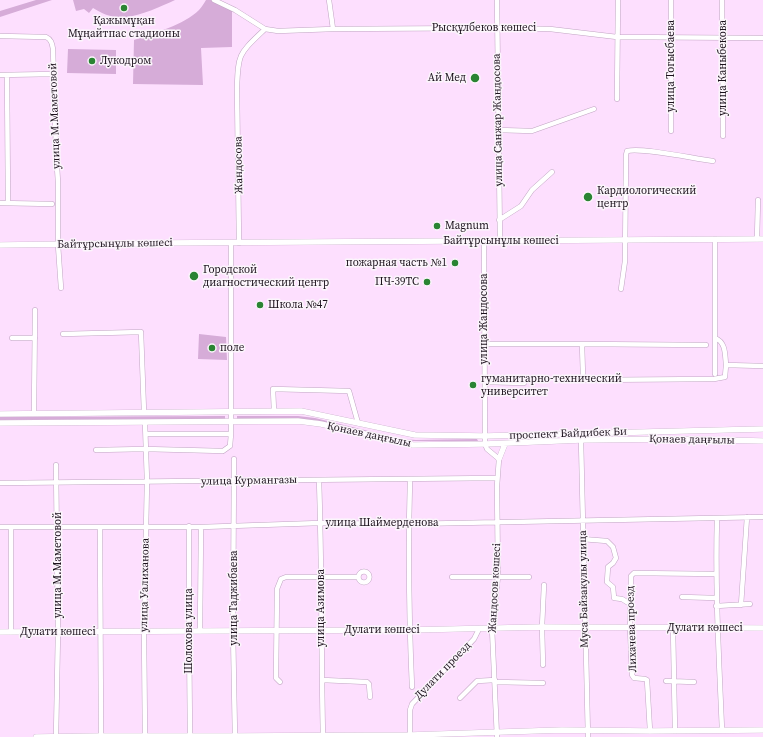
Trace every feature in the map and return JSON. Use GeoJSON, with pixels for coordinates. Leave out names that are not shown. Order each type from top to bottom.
{"type":"FeatureCollection","features":[{"type":"Feature","properties":{"kind":"main road","name":"Байтұрсынұлы көшесі"},"geometry":{"type":"LineString","coordinates":[[0,245],[760,239]]}},
{"type":"Feature","properties":{"kind":"main road","name":"Қонаев даңғылы"},"geometry":{"type":"LineString","coordinates":[[0,414],[301,411],[415,435],[492,436]]}},
{"type":"Feature","properties":{"kind":"main road","name":"Қонаев даңғылы"},"geometry":{"type":"LineString","coordinates":[[0,423],[298,422],[321,424],[413,445],[676,439],[763,442]]}},
{"type":"Feature","properties":{"kind":"main road","name":"проспект Байдибек Би"},"geometry":{"type":"LineString","coordinates":[[492,436],[763,429]]}},
{"type":"Feature","properties":{"kind":"main road"},"geometry":{"type":"LineString","coordinates":[[498,459],[505,444]]}},
{"type":"Feature","properties":{"kind":"main road","name":"Дулати көшесі"},"geometry":{"type":"LineString","coordinates":[[0,632],[410,630],[542,627],[763,628]]}},
{"type":"Feature","properties":{"kind":"main road"},"geometry":{"type":"LineString","coordinates":[[36,737],[410,736],[763,730]]}},
{"type":"Feature","properties":{"kind":"street"},"geometry":{"type":"LineString","coordinates":[[214,0],[235,10],[265,30]]}},
{"type":"Feature","properties":{"kind":"street"},"geometry":{"type":"LineString","coordinates":[[328,0],[333,29]]}},
{"type":"Feature","properties":{"kind":"street","name":"улица Санжар Жандосова"},"geometry":{"type":"LineString","coordinates":[[497,0],[496,28],[500,241]]}},
{"type":"Feature","properties":{"kind":"street"},"geometry":{"type":"LineString","coordinates":[[617,99],[618,0]]}},
{"type":"Feature","properties":{"kind":"street","name":"улица Тогысбаева"},"geometry":{"type":"LineString","coordinates":[[671,0],[671,131]]}},
{"type":"Feature","properties":{"kind":"street","name":"улица Каныбекова"},"geometry":{"type":"LineString","coordinates":[[722,0],[723,136]]}},
{"type":"Feature","properties":{"kind":"street","name":"Рысқұлбеков көшесі"},"geometry":{"type":"LineString","coordinates":[[265,30],[496,28],[550,29],[617,37],[763,38]]}},
{"type":"Feature","properties":{"kind":"street","name":"Жандосова"},"geometry":{"type":"LineString","coordinates":[[239,243],[238,64],[242,52],[265,30]]}},
{"type":"Feature","properties":{"kind":"street","name":"улица М.Маметовой"},"geometry":{"type":"LineString","coordinates":[[0,36],[46,37],[49,38],[53,49],[58,182],[58,245],[61,288]]}},
{"type":"Feature","properties":{"kind":"street"},"geometry":{"type":"LineString","coordinates":[[0,75],[53,74]]}},
{"type":"Feature","properties":{"kind":"street"},"geometry":{"type":"LineString","coordinates":[[7,75],[8,203]]}},
{"type":"Feature","properties":{"kind":"street"},"geometry":{"type":"LineString","coordinates":[[498,130],[532,131],[594,109]]}},
{"type":"Feature","properties":{"kind":"street"},"geometry":{"type":"LineString","coordinates":[[622,289],[625,261],[627,151],[653,152],[713,161]]}},
{"type":"Feature","properties":{"kind":"street"},"geometry":{"type":"LineString","coordinates":[[499,220],[521,206],[532,190],[552,172]]}},
{"type":"Feature","properties":{"kind":"street"},"geometry":{"type":"LineString","coordinates":[[758,200],[760,239]]}},
{"type":"Feature","properties":{"kind":"street"},"geometry":{"type":"LineString","coordinates":[[0,203],[52,204]]}},
{"type":"Feature","properties":{"kind":"street"},"geometry":{"type":"LineString","coordinates":[[715,239],[717,338],[715,374]]}},
{"type":"Feature","properties":{"kind":"street","name":"улица Жандосова"},"geometry":{"type":"LineString","coordinates":[[484,241],[485,444]]}},
{"type":"Feature","properties":{"kind":"street"},"geometry":{"type":"LineString","coordinates":[[96,450],[145,449],[224,451],[230,446],[232,422],[231,243]]}},
{"type":"Feature","properties":{"kind":"street"},"geometry":{"type":"LineString","coordinates":[[34,413],[35,310]]}},
{"type":"Feature","properties":{"kind":"street"},"geometry":{"type":"LineString","coordinates":[[63,334],[141,332],[144,412]]}},
{"type":"Feature","properties":{"kind":"street"},"geometry":{"type":"LineString","coordinates":[[12,338],[35,338]]}},
{"type":"Feature","properties":{"kind":"street"},"geometry":{"type":"LineString","coordinates":[[582,344],[583,376],[586,380],[719,379],[726,376],[726,365],[725,349],[717,338]]}},
{"type":"Feature","properties":{"kind":"street"},"geometry":{"type":"LineString","coordinates":[[484,344],[706,345]]}},
{"type":"Feature","properties":{"kind":"street"},"geometry":{"type":"LineString","coordinates":[[726,365],[763,366]]}},
{"type":"Feature","properties":{"kind":"street"},"geometry":{"type":"LineString","coordinates":[[485,382],[524,383]]}},
{"type":"Feature","properties":{"kind":"street"},"geometry":{"type":"LineString","coordinates":[[274,411],[273,389],[349,392],[358,423]]}},
{"type":"Feature","properties":{"kind":"street","name":"улица Уалиханова"},"geometry":{"type":"LineString","coordinates":[[145,423],[147,481],[144,631],[145,736]]}},
{"type":"Feature","properties":{"kind":"street"},"geometry":{"type":"LineString","coordinates":[[146,434],[231,434]]}},
{"type":"Feature","properties":{"kind":"street","name":"Муса Байзакулы улица"},"geometry":{"type":"LineString","coordinates":[[581,440],[587,734]]}},
{"type":"Feature","properties":{"kind":"street"},"geometry":{"type":"LineString","coordinates":[[485,444],[487,449],[498,459]]}},
{"type":"Feature","properties":{"kind":"street","name":"улица Таджибаева"},"geometry":{"type":"LineString","coordinates":[[234,459],[233,630],[235,737]]}},
{"type":"Feature","properties":{"kind":"street","name":"Жандосов көшесі"},"geometry":{"type":"LineString","coordinates":[[496,734],[492,628],[498,577],[498,459]]}},
{"type":"Feature","properties":{"kind":"street","name":"улица М.Маметовой"},"geometry":{"type":"LineString","coordinates":[[56,465],[58,527],[56,737]]}},
{"type":"Feature","properties":{"kind":"street","name":"улица Курмангазы"},"geometry":{"type":"LineString","coordinates":[[0,483],[57,481],[410,480],[497,478]]}},
{"type":"Feature","properties":{"kind":"street","name":"улица Азимова"},"geometry":{"type":"LineString","coordinates":[[319,480],[320,630],[323,736]]}},
{"type":"Feature","properties":{"kind":"street"},"geometry":{"type":"LineString","coordinates":[[410,480],[410,630],[412,687]]}},
{"type":"Feature","properties":{"kind":"street"},"geometry":{"type":"LineString","coordinates":[[741,605],[747,517]]}},
{"type":"Feature","properties":{"kind":"street","name":"улица Шаймерденова"},"geometry":{"type":"LineString","coordinates":[[0,527],[201,527],[320,523],[409,524],[763,517]]}},
{"type":"Feature","properties":{"kind":"street"},"geometry":{"type":"LineString","coordinates":[[717,518],[716,606],[722,730]]}},
{"type":"Feature","properties":{"kind":"street","name":"Шолохова улица"},"geometry":{"type":"LineString","coordinates":[[190,526],[190,736]]}},
{"type":"Feature","properties":{"kind":"street"},"geometry":{"type":"LineString","coordinates":[[11,527],[11,632]]}},
{"type":"Feature","properties":{"kind":"street"},"geometry":{"type":"LineString","coordinates":[[100,527],[101,736]]}},
{"type":"Feature","properties":{"kind":"street","name":"Шолохова улица"},"geometry":{"type":"LineString","coordinates":[[200,631],[201,527]]}},
{"type":"Feature","properties":{"kind":"street"},"geometry":{"type":"LineString","coordinates":[[582,540],[607,542],[613,547],[616,558],[608,567],[607,582],[613,587],[614,598],[622,599],[630,604]]}},
{"type":"Feature","properties":{"kind":"street","name":"Лихачева проезд"},"geometry":{"type":"LineString","coordinates":[[650,731],[648,681],[645,679],[634,678],[632,675],[630,628],[631,576],[634,573],[716,574]]}},
{"type":"Feature","properties":{"kind":"street"},"geometry":{"type":"LineString","coordinates":[[280,682],[276,678],[276,630],[277,589],[281,579],[286,577],[358,577]]}},
{"type":"Feature","properties":{"kind":"street"},"geometry":{"type":"LineString","coordinates":[[452,577],[529,578]]}},
{"type":"Feature","properties":{"kind":"street"},"geometry":{"type":"LineString","coordinates":[[543,665],[542,627],[544,585]]}},
{"type":"Feature","properties":{"kind":"street"},"geometry":{"type":"LineString","coordinates":[[682,597],[716,598]]}},
{"type":"Feature","properties":{"kind":"street"},"geometry":{"type":"LineString","coordinates":[[716,606],[750,604]]}},
{"type":"Feature","properties":{"kind":"street"},"geometry":{"type":"LineString","coordinates":[[673,628],[675,731]]}},
{"type":"Feature","properties":{"kind":"street","name":"Дулати проезд"},"geometry":{"type":"LineString","coordinates":[[410,736],[410,714],[411,707],[414,702],[474,640],[479,629]]}},
{"type":"Feature","properties":{"kind":"street"},"geometry":{"type":"LineString","coordinates":[[322,680],[367,682],[369,684],[370,697]]}},
{"type":"Feature","properties":{"kind":"street"},"geometry":{"type":"LineString","coordinates":[[460,698],[477,681],[543,684]]}},
{"type":"Feature","properties":{"kind":"street"},"geometry":{"type":"LineString","coordinates":[[666,681],[694,682]]}},
{"type":"Feature","properties":{"kind":"shaded area"},"geometry":{"type":"Polygon","coordinates":[[[36,0],[52,0],[0,17],[0,11],[36,0]]]}},
{"type":"Feature","properties":{"kind":"shaded area","name":"Қажымұқан Мұңайтпас стадионы"},"geometry":{"type":"Polygon","coordinates":[[[73,0],[175,0],[144,13],[132,16],[117,17],[109,16],[93,8],[89,13],[84,9],[76,11],[73,0]]]}},
{"type":"Feature","properties":{"kind":"shaded area"},"geometry":{"type":"Polygon","coordinates":[[[206,0],[211,0],[232,10],[232,47],[201,48],[203,85],[133,84],[134,40],[168,28],[185,20],[199,10],[206,0]]]}},
{"type":"Feature","properties":{"kind":"shaded area","name":"Лукодром"},"geometry":{"type":"Polygon","coordinates":[[[68,49],[116,50],[116,74],[67,73],[68,49]]]}},
{"type":"Feature","properties":{"kind":"shaded area","name":"поле"},"geometry":{"type":"Polygon","coordinates":[[[199,334],[226,337],[227,360],[198,359],[199,334]]]}},
{"type":"Feature","properties":{"kind":"shaded area"},"geometry":{"type":"Polygon","coordinates":[[[225,416],[225,419],[0,420],[0,417],[225,416]]]}},
{"type":"Feature","properties":{"kind":"shaded area"},"geometry":{"type":"Polygon","coordinates":[[[237,416],[298,416],[315,418],[402,439],[477,439],[478,441],[409,441],[315,420],[237,419],[237,416]]]}},
{"type":"Feature","properties":{"kind":"place","name":"Қажымұқан Мұңайтпас стадионы"},"geometry":{"type":"Point","coordinates":[124,8]}},
{"type":"Feature","properties":{"kind":"place","name":"Лукодром"},"geometry":{"type":"Point","coordinates":[92,61]}},
{"type":"Feature","properties":{"kind":"place","name":"Ай Мед"},"geometry":{"type":"Point","coordinates":[475,78]}},
{"type":"Feature","properties":{"kind":"place","name":"Кардиологический центр"},"geometry":{"type":"Point","coordinates":[588,197]}},
{"type":"Feature","properties":{"kind":"place","name":"Magnum"},"geometry":{"type":"Point","coordinates":[437,226]}},
{"type":"Feature","properties":{"kind":"place","name":"пожарная часть №1"},"geometry":{"type":"Point","coordinates":[455,263]}},
{"type":"Feature","properties":{"kind":"place","name":"Городской диагностический центр"},"geometry":{"type":"Point","coordinates":[194,276]}},
{"type":"Feature","properties":{"kind":"place","name":"ПЧ-39ТС"},"geometry":{"type":"Point","coordinates":[427,282]}},
{"type":"Feature","properties":{"kind":"place","name":"Школа №47"},"geometry":{"type":"Point","coordinates":[260,305]}},
{"type":"Feature","properties":{"kind":"place","name":"поле"},"geometry":{"type":"Point","coordinates":[212,348]}},
{"type":"Feature","properties":{"kind":"place","name":"гуманитарно-технический университет"},"geometry":{"type":"Point","coordinates":[473,385]}}]}
